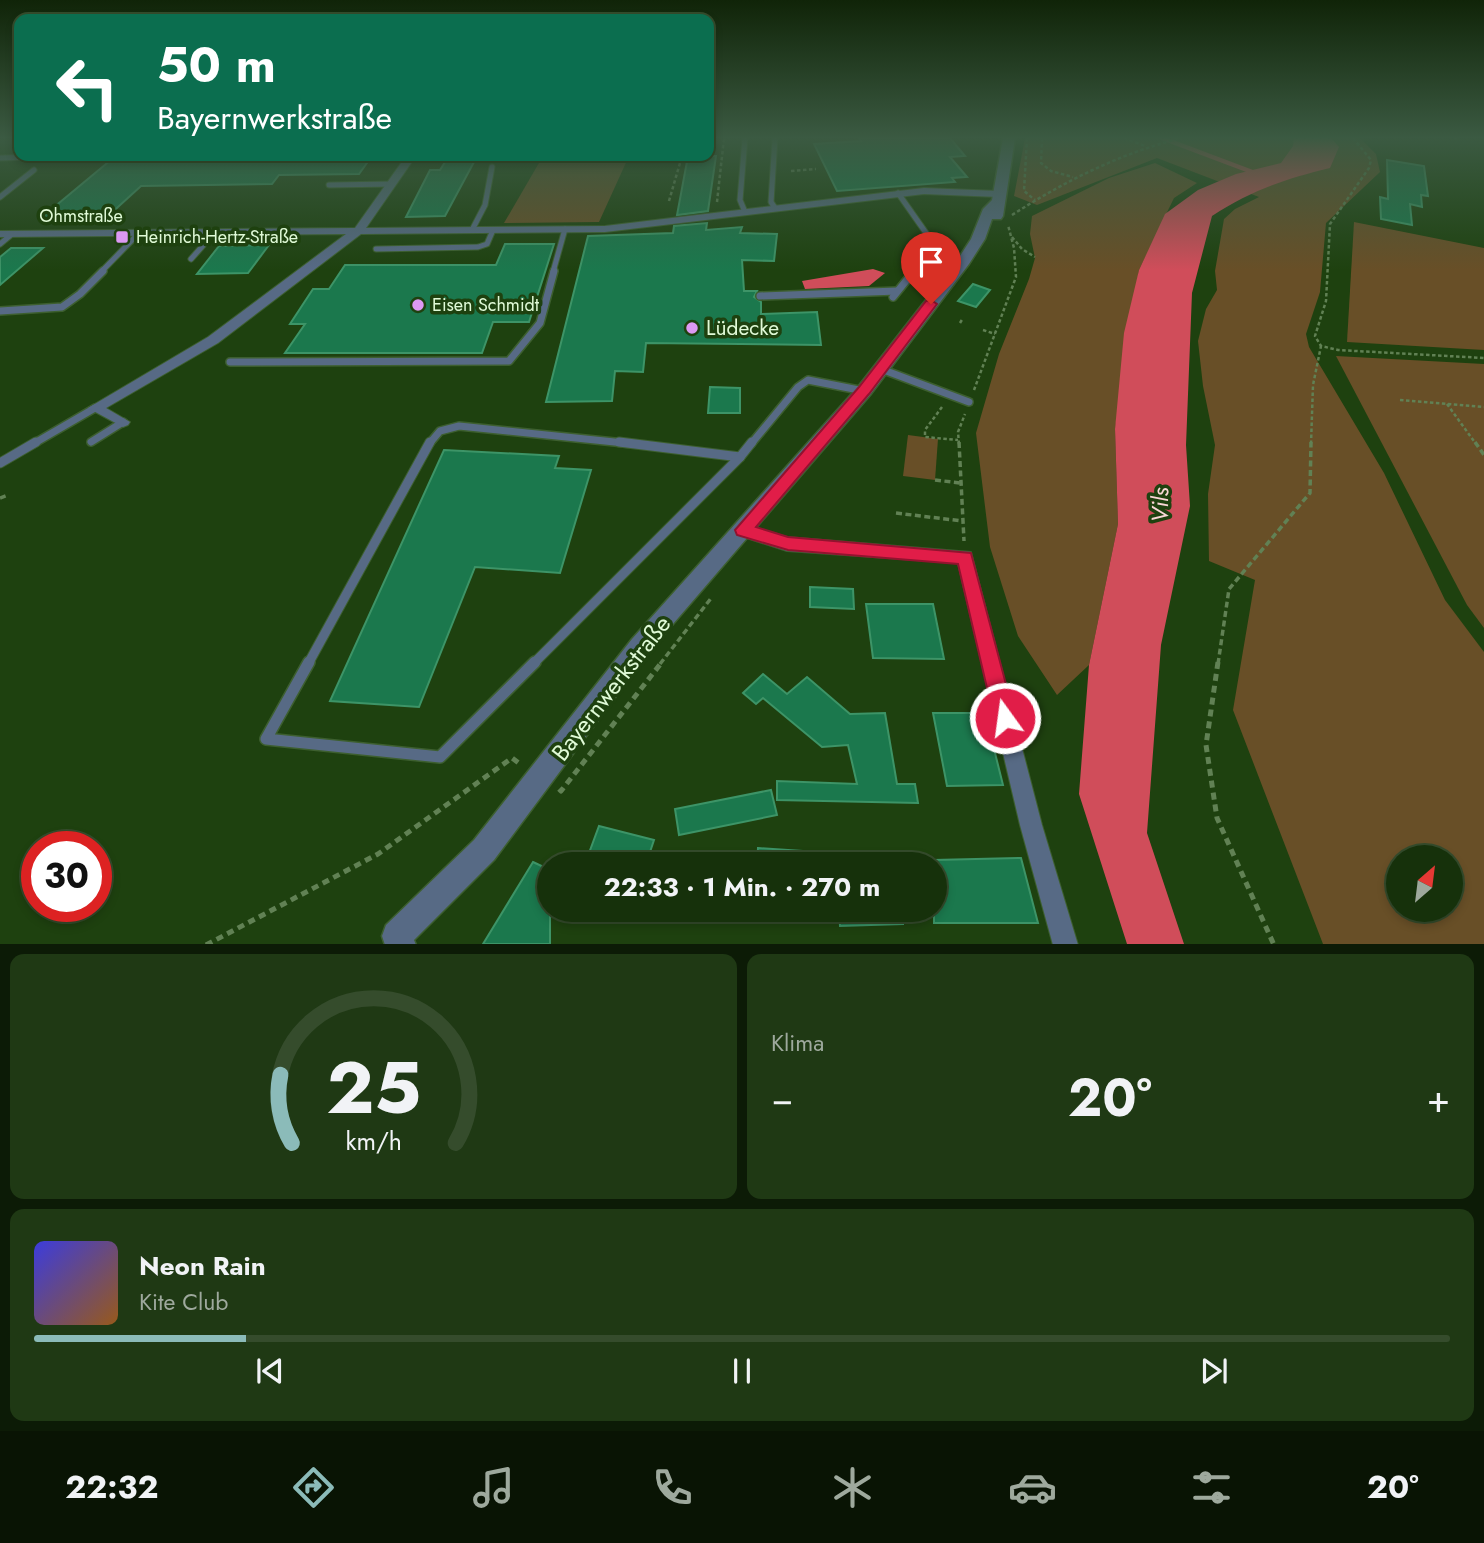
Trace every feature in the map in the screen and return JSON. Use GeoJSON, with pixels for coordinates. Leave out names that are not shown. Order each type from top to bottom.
{"type":"FeatureCollection","features":[{"type":"Feature","properties":{"kind":"street","name":"Bayernwerkstraße"},"geometry":{"type":"LineString","coordinates":[[401,944],[397,936],[484,850],[640,646],[864,391],[978,239],[991,227],[997,213],[1001,182]]}},
{"type":"Feature","properties":{"kind":"street"},"geometry":{"type":"LineString","coordinates":[[95,408],[213,340],[358,232],[392,184]]}},
{"type":"Feature","properties":{"kind":"street","name":"Ohmstraße"},"geometry":{"type":"LineString","coordinates":[[6,234],[605,229],[898,193],[945,190],[998,199]]}},
{"type":"Feature","properties":{"kind":"street"},"geometry":{"type":"LineString","coordinates":[[95,408],[123,422]]}},
{"type":"Feature","properties":{"kind":"street"},"geometry":{"type":"LineString","coordinates":[[743,530],[788,544],[965,557],[1031,825],[1066,944]]}},
{"type":"Feature","properties":{"kind":"lane"},"geometry":{"type":"LineString","coordinates":[[0,197],[19,182]]}},
{"type":"Feature","properties":{"kind":"lane"},"geometry":{"type":"LineString","coordinates":[[472,230],[485,205],[489,182]]}},
{"type":"Feature","properties":{"kind":"lane"},"geometry":{"type":"LineString","coordinates":[[741,182],[740,200],[745,212]]}},
{"type":"Feature","properties":{"kind":"lane"},"geometry":{"type":"LineString","coordinates":[[772,182],[771,202],[775,208]]}},
{"type":"Feature","properties":{"kind":"lane"},"geometry":{"type":"LineString","coordinates":[[329,185],[392,184]]}},
{"type":"Feature","properties":{"kind":"lane"},"geometry":{"type":"LineString","coordinates":[[760,296],[895,294],[930,251],[931,240],[898,193]]}},
{"type":"Feature","properties":{"kind":"lane"},"geometry":{"type":"LineString","coordinates":[[230,362],[509,361],[541,323],[565,229]]}},
{"type":"Feature","properties":{"kind":"lane"},"geometry":{"type":"LineString","coordinates":[[376,249],[478,247],[487,244],[493,230]]}},
{"type":"Feature","properties":{"kind":"lane"},"geometry":{"type":"LineString","coordinates":[[191,259],[215,232]]}},
{"type":"Feature","properties":{"kind":"lane"},"geometry":{"type":"LineString","coordinates":[[0,311],[62,307],[80,294],[139,233]]}},
{"type":"Feature","properties":{"kind":"lane"},"geometry":{"type":"LineString","coordinates":[[0,244],[6,234]]}},
{"type":"Feature","properties":{"kind":"lane"},"geometry":{"type":"LineString","coordinates":[[881,369],[969,402]]}},
{"type":"Feature","properties":{"kind":"lane"},"geometry":{"type":"LineString","coordinates":[[740,457],[579,437],[458,426],[440,430],[431,441],[266,740],[440,757],[740,457],[798,387],[808,380],[864,391]]}},
{"type":"Feature","properties":{"kind":"lane"},"geometry":{"type":"LineString","coordinates":[[0,463],[95,408]]}},
{"type":"Feature","properties":{"kind":"lane"},"geometry":{"type":"LineString","coordinates":[[91,442],[123,422]]}},
{"type":"Feature","properties":{"kind":"path"},"geometry":{"type":"LineString","coordinates":[[668,201],[674,182]]}},
{"type":"Feature","properties":{"kind":"path"},"geometry":{"type":"LineString","coordinates":[[717,204],[719,182]]}},
{"type":"Feature","properties":{"kind":"path"},"geometry":{"type":"LineString","coordinates":[[1025,182],[1024,191],[1035,200]]}},
{"type":"Feature","properties":{"kind":"path"},"geometry":{"type":"LineString","coordinates":[[1012,214],[1065,182]]}},
{"type":"Feature","properties":{"kind":"path"},"geometry":{"type":"LineString","coordinates":[[1274,944],[1217,818],[1206,745],[1229,589],[1310,493],[1313,385],[1321,346],[1315,336],[1326,301],[1330,224],[1359,182]]}},
{"type":"Feature","properties":{"kind":"path"},"geometry":{"type":"LineString","coordinates":[[965,557],[958,432],[1016,277],[1007,226]]}},
{"type":"Feature","properties":{"kind":"path"},"geometry":{"type":"LineString","coordinates":[[1010,236],[1022,249],[1035,257]]}},
{"type":"Feature","properties":{"kind":"path"},"geometry":{"type":"LineString","coordinates":[[960,323],[963,318]]}},
{"type":"Feature","properties":{"kind":"path"},"geometry":{"type":"LineString","coordinates":[[983,330],[995,334]]}},
{"type":"Feature","properties":{"kind":"path"},"geometry":{"type":"LineString","coordinates":[[1321,346],[1338,350],[1484,358]]}},
{"type":"Feature","properties":{"kind":"path"},"geometry":{"type":"LineString","coordinates":[[954,396],[933,418],[925,430],[925,437],[958,440]]}},
{"type":"Feature","properties":{"kind":"path"},"geometry":{"type":"LineString","coordinates":[[1400,401],[1484,407]]}},
{"type":"Feature","properties":{"kind":"path"},"geometry":{"type":"LineString","coordinates":[[1447,404],[1484,454]]}},
{"type":"Feature","properties":{"kind":"path"},"geometry":{"type":"LineString","coordinates":[[935,480],[960,483]]}},
{"type":"Feature","properties":{"kind":"path"},"geometry":{"type":"LineString","coordinates":[[0,498],[8,495]]}},
{"type":"Feature","properties":{"kind":"path"},"geometry":{"type":"LineString","coordinates":[[896,513],[962,521]]}},
{"type":"Feature","properties":{"kind":"path"},"geometry":{"type":"LineString","coordinates":[[206,944],[378,854],[512,758]]}},
{"type":"Feature","properties":{"kind":"shaded area"},"geometry":{"type":"Polygon","coordinates":[[[528,182],[617,182],[599,222],[504,223],[528,182]]]}},
{"type":"Feature","properties":{"kind":"shaded area"},"geometry":{"type":"Polygon","coordinates":[[[1017,182],[1096,182],[1037,205],[1014,196],[1017,182]]]}},
{"type":"Feature","properties":{"kind":"shaded area"},"geometry":{"type":"Polygon","coordinates":[[[1101,182],[1197,183],[1174,198],[1139,270],[1115,429],[1118,524],[1089,665],[1057,695],[1018,636],[990,547],[976,433],[999,354],[1035,258],[1030,234],[1032,216],[1101,182]]]}},
{"type":"Feature","properties":{"kind":"shaded area"},"geometry":{"type":"Polygon","coordinates":[[[1220,182],[1369,182],[1326,223],[1320,292],[1306,334],[1309,347],[1384,473],[1445,600],[1484,652],[1484,944],[1323,944],[1233,710],[1255,580],[1209,561],[1208,494],[1215,445],[1203,386],[1198,341],[1206,309],[1217,290],[1215,271],[1224,219],[1235,209],[1259,197],[1220,182]]]}},
{"type":"Feature","properties":{"kind":"shaded area"},"geometry":{"type":"Polygon","coordinates":[[[1354,222],[1484,248],[1484,350],[1347,342],[1354,222]]]}},
{"type":"Feature","properties":{"kind":"shaded area"},"geometry":{"type":"Polygon","coordinates":[[[1336,356],[1484,364],[1484,628],[1467,605],[1336,356]]]}},
{"type":"Feature","properties":{"kind":"shaded area"},"geometry":{"type":"Polygon","coordinates":[[[908,435],[938,439],[935,480],[903,476],[908,435]]]}},
{"type":"Feature","properties":{"kind":"water","name":"Vils"},"geometry":{"type":"Polygon","coordinates":[[[1217,182],[1280,182],[1241,199],[1212,216],[1192,293],[1186,445],[1190,506],[1161,645],[1147,833],[1184,944],[1127,944],[1079,794],[1089,665],[1118,524],[1115,429],[1124,333],[1139,270],[1165,214],[1198,190],[1217,182]]]}},
{"type":"Feature","properties":{"kind":"water"},"geometry":{"type":"Polygon","coordinates":[[[873,269],[885,273],[869,286],[805,289],[802,281],[873,269]]]}},
{"type":"Feature","properties":{"kind":"building"},"geometry":{"type":"Polygon","coordinates":[[[84,182],[274,182],[141,186],[107,217],[41,218],[84,182]]]}},
{"type":"Feature","properties":{"kind":"building"},"geometry":{"type":"Polygon","coordinates":[[[424,182],[463,182],[445,216],[406,217],[424,182]]]}},
{"type":"Feature","properties":{"kind":"building"},"geometry":{"type":"Polygon","coordinates":[[[683,182],[712,182],[708,211],[677,215],[683,182]]]}},
{"type":"Feature","properties":{"kind":"building"},"geometry":{"type":"Polygon","coordinates":[[[833,182],[954,182],[837,191],[833,182]]]}},
{"type":"Feature","properties":{"kind":"building"},"geometry":{"type":"Polygon","coordinates":[[[1388,182],[1426,182],[1428,196],[1421,195],[1422,207],[1410,204],[1412,225],[1381,219],[1380,197],[1388,199],[1388,182]]]}},
{"type":"Feature","properties":{"kind":"building","name":"Lüdecke"},"geometry":{"type":"Polygon","coordinates":[[[707,223],[706,230],[742,227],[740,233],[777,234],[774,261],[742,260],[744,291],[757,291],[754,297],[761,302],[761,314],[817,312],[821,345],[646,343],[643,372],[615,371],[612,401],[546,402],[588,236],[673,233],[674,226],[707,223]]]}},
{"type":"Feature","properties":{"kind":"building","name":"Eisen Schmidt"},"geometry":{"type":"Polygon","coordinates":[[[505,244],[554,244],[529,322],[493,322],[482,353],[285,353],[305,324],[290,324],[313,289],[329,289],[345,265],[496,265],[505,244]]]}},
{"type":"Feature","properties":{"kind":"building"},"geometry":{"type":"Polygon","coordinates":[[[269,245],[248,273],[197,274],[219,246],[269,245]]]}},
{"type":"Feature","properties":{"kind":"building"},"geometry":{"type":"Polygon","coordinates":[[[11,248],[43,248],[0,285],[0,257],[11,248]]]}},
{"type":"Feature","properties":{"kind":"building"},"geometry":{"type":"Polygon","coordinates":[[[973,284],[990,290],[976,307],[958,301],[973,284]]]}},
{"type":"Feature","properties":{"kind":"building"},"geometry":{"type":"Polygon","coordinates":[[[710,387],[740,388],[740,413],[708,413],[710,387]]]}},
{"type":"Feature","properties":{"kind":"building"},"geometry":{"type":"Polygon","coordinates":[[[444,450],[559,456],[555,468],[591,470],[560,573],[475,567],[419,707],[330,701],[444,450]]]}},
{"type":"Feature","properties":{"kind":"building"},"geometry":{"type":"Polygon","coordinates":[[[810,587],[853,589],[854,609],[810,607],[810,587]]]}},
{"type":"Feature","properties":{"kind":"building"},"geometry":{"type":"Polygon","coordinates":[[[866,604],[933,604],[944,659],[873,658],[866,604]]]}},
{"type":"Feature","properties":{"kind":"building"},"geometry":{"type":"Polygon","coordinates":[[[763,674],[787,694],[807,677],[850,714],[885,713],[897,784],[915,784],[918,803],[777,800],[777,781],[857,784],[848,745],[822,747],[763,698],[756,704],[743,693],[763,674]]]}},
{"type":"Feature","properties":{"kind":"building"},"geometry":{"type":"Polygon","coordinates":[[[933,713],[985,713],[1003,785],[947,786],[933,713]]]}},
{"type":"Feature","properties":{"kind":"building"},"geometry":{"type":"Polygon","coordinates":[[[771,790],[777,815],[679,835],[675,809],[771,790]]]}},
{"type":"Feature","properties":{"kind":"building"},"geometry":{"type":"Polygon","coordinates":[[[599,826],[654,840],[650,852],[589,852],[599,826]]]}},
{"type":"Feature","properties":{"kind":"building"},"geometry":{"type":"Polygon","coordinates":[[[758,848],[817,852],[758,852],[758,848]]]}},
{"type":"Feature","properties":{"kind":"building"},"geometry":{"type":"Polygon","coordinates":[[[1021,858],[1038,923],[934,923],[947,922],[947,860],[1021,858]]]}},
{"type":"Feature","properties":{"kind":"building"},"geometry":{"type":"Polygon","coordinates":[[[533,862],[537,864],[537,922],[550,922],[550,944],[483,944],[533,862]]]}},
{"type":"Feature","properties":{"kind":"building"},"geometry":{"type":"Polygon","coordinates":[[[840,922],[903,922],[903,924],[840,926],[840,922]]]}},
{"type":"Feature","properties":{"kind":"place","name":"Heinrich-Hertz-Straße"},"geometry":{"type":"Point","coordinates":[122,237]}},
{"type":"Feature","properties":{"kind":"place","name":"Eisen Schmidt"},"geometry":{"type":"Point","coordinates":[418,305]}},
{"type":"Feature","properties":{"kind":"place","name":"Lüdecke"},"geometry":{"type":"Point","coordinates":[692,328]}},
{"type":"Feature","properties":{"kind":"route"},"geometry":{"type":"LineString","coordinates":[[931,304],[864,391],[743,530],[788,544],[965,557],[1005,718]]}}]}
